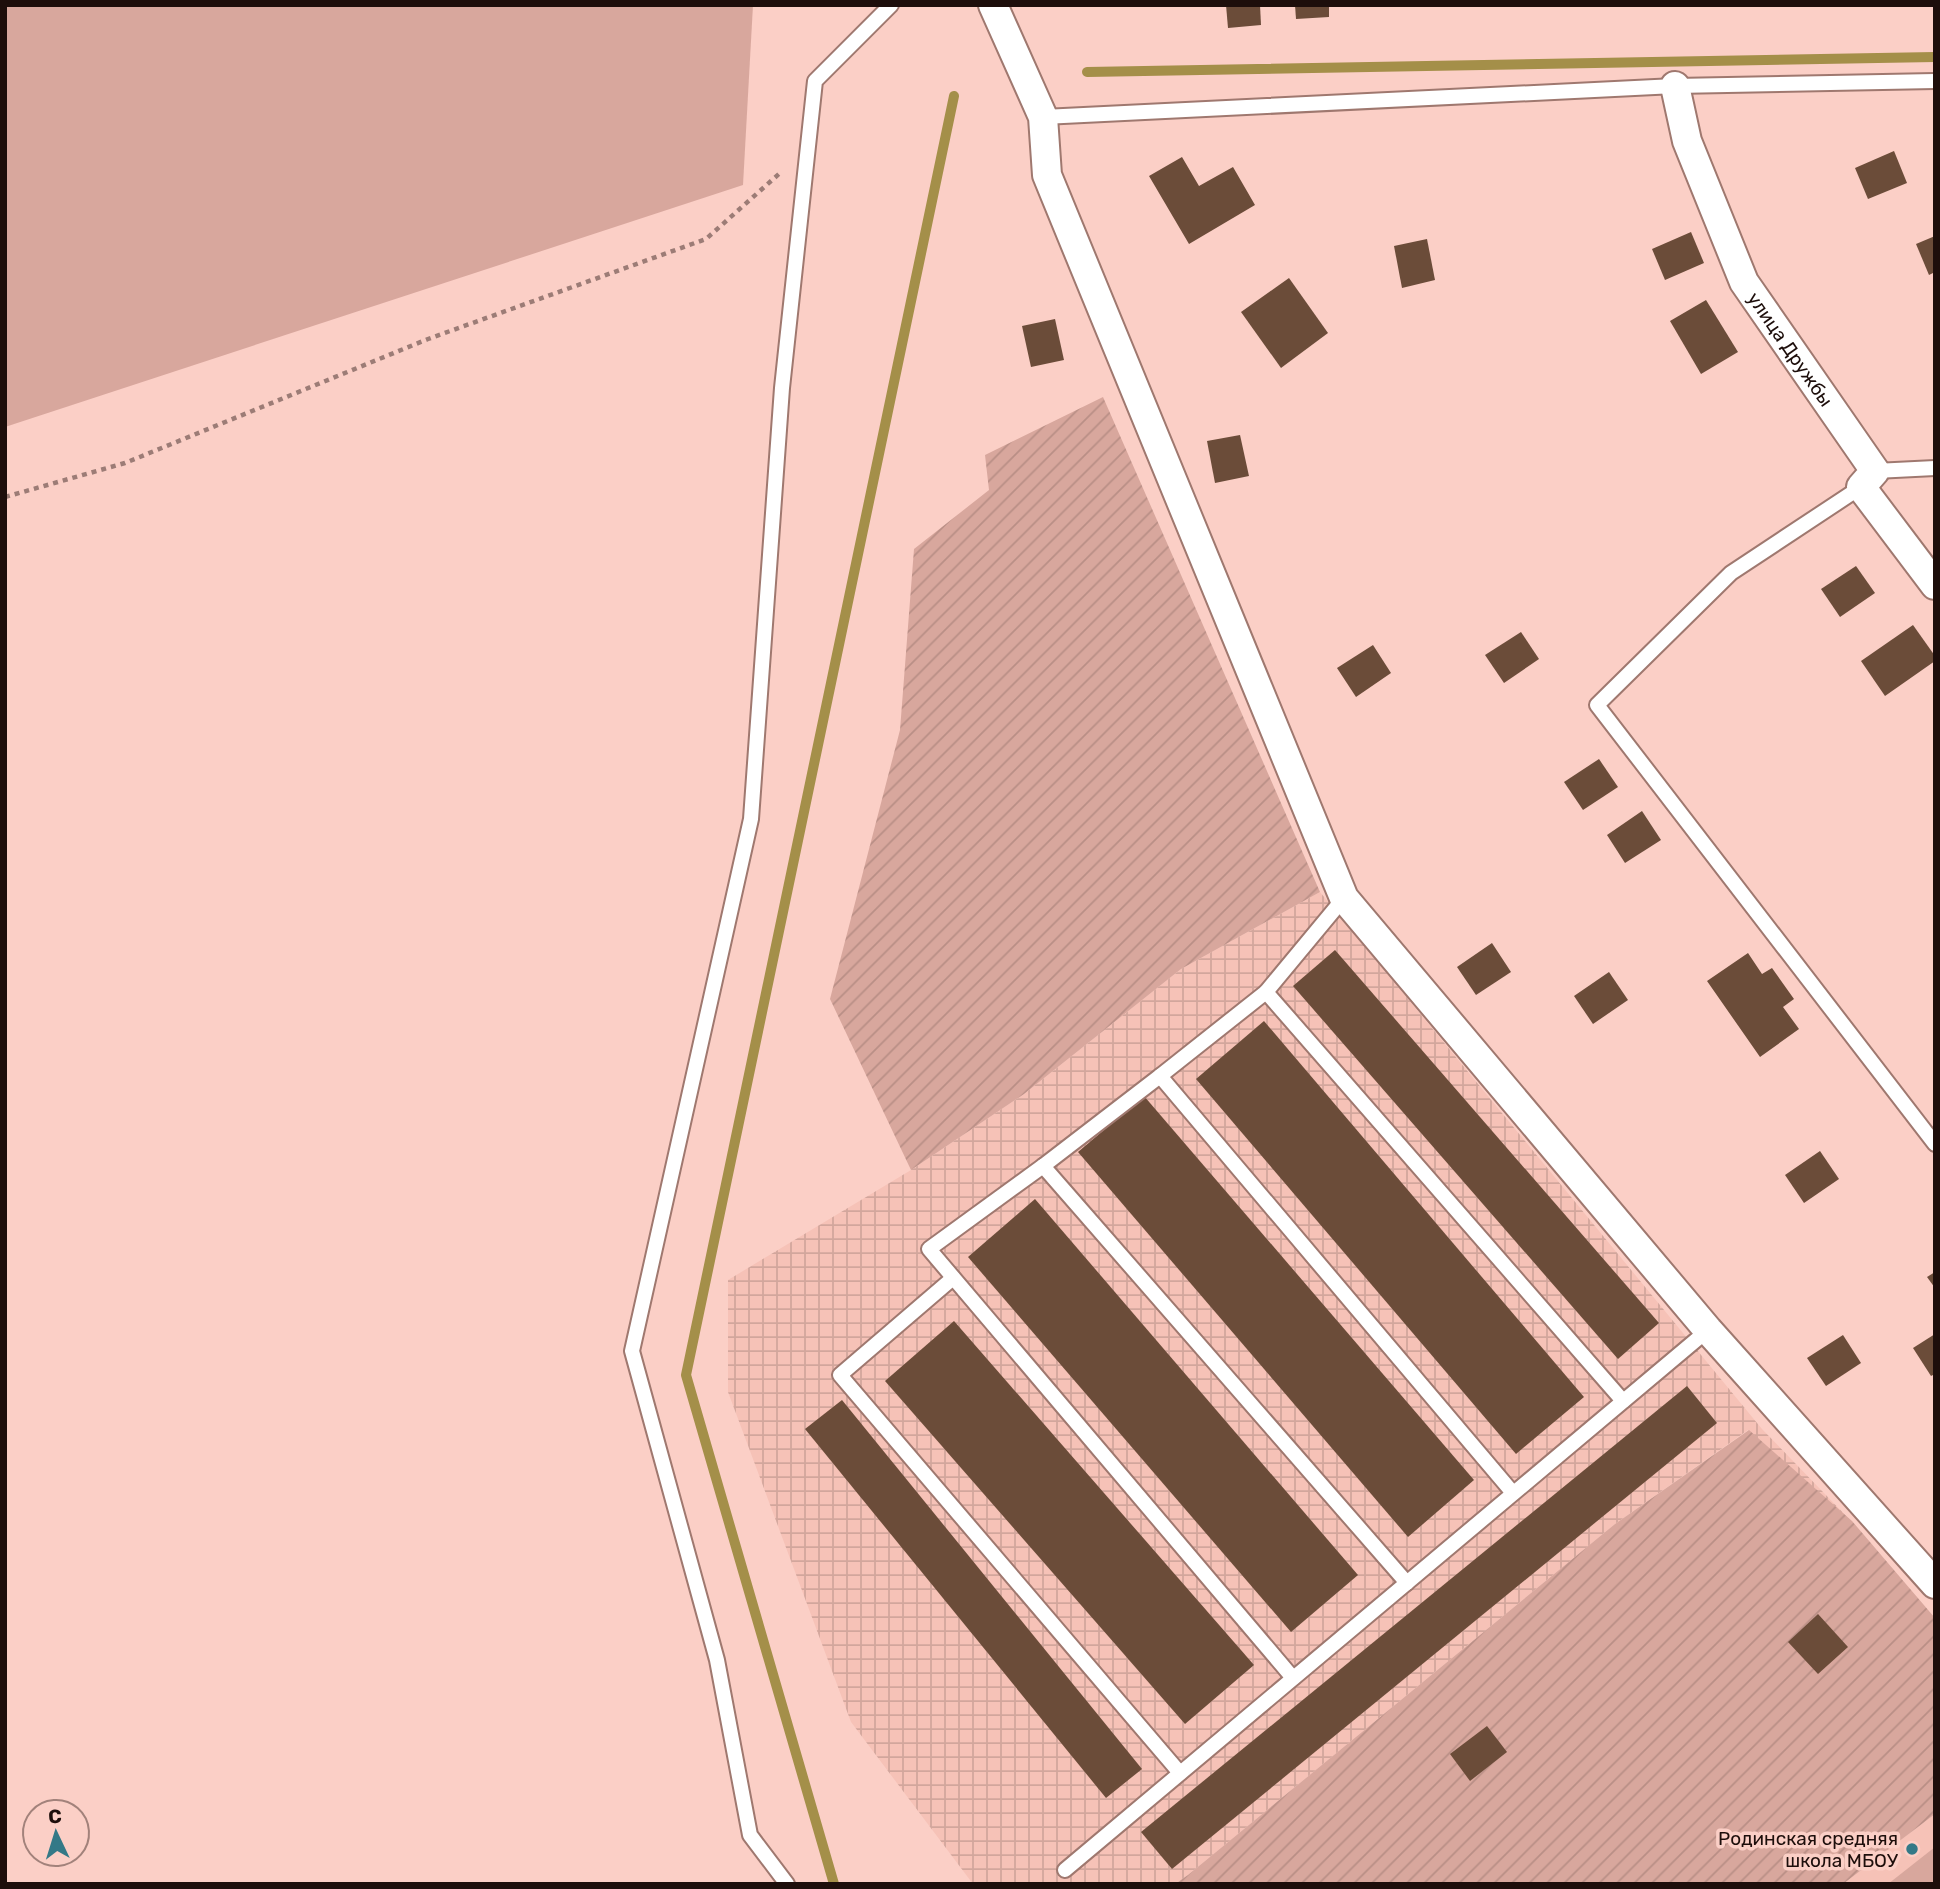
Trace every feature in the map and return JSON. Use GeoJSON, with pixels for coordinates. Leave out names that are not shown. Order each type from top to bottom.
{"type":"FeatureCollection","features":[{"type":"Feature","properties":{"kind":"street"},"geometry":{"type":"LineString","coordinates":[[993,5],[1043,117],[1047,175],[1343,898],[1708,1330],[1935,1584]]}},
{"type":"Feature","properties":{"kind":"street","name":"улица Дружбы"},"geometry":{"type":"LineString","coordinates":[[1675,86],[1688,141],[1744,282],[1935,585]]}},
{"type":"Feature","properties":{"kind":"lane"},"geometry":{"type":"LineString","coordinates":[[787,1884],[750,1836],[717,1660],[632,1352],[751,819],[782,388],[815,81],[891,5]]}},
{"type":"Feature","properties":{"kind":"lane"},"geometry":{"type":"LineString","coordinates":[[1043,117],[1675,86],[1935,82]]}},
{"type":"Feature","properties":{"kind":"lane"},"geometry":{"type":"LineString","coordinates":[[1935,468],[1868,479],[1731,573],[1597,705],[1935,1144]]}},
{"type":"Feature","properties":{"kind":"lane"},"geometry":{"type":"LineString","coordinates":[[1293,1678],[929,1249],[1043,1166],[1266,992],[1343,898]]}},
{"type":"Feature","properties":{"kind":"lane"},"geometry":{"type":"LineString","coordinates":[[1266,992],[1623,1401]]}},
{"type":"Feature","properties":{"kind":"lane"},"geometry":{"type":"LineString","coordinates":[[1160,1076],[1513,1493]]}},
{"type":"Feature","properties":{"kind":"lane"},"geometry":{"type":"LineString","coordinates":[[1043,1166],[1407,1583]]}},
{"type":"Feature","properties":{"kind":"lane"},"geometry":{"type":"LineString","coordinates":[[953,1278],[840,1375],[1180,1773]]}},
{"type":"Feature","properties":{"kind":"lane"},"geometry":{"type":"LineString","coordinates":[[1065,1870],[1708,1330]]}},
{"type":"Feature","properties":{"kind":"path"},"geometry":{"type":"LineString","coordinates":[[5,497],[125,463],[428,339],[706,239],[808,148]]}},
{"type":"Feature","properties":{"kind":"shaded area"},"geometry":{"type":"Polygon","coordinates":[[[5,5],[753,5],[743,185],[5,427],[5,5]]]}},
{"type":"Feature","properties":{"kind":"shaded area"},"geometry":{"type":"Polygon","coordinates":[[[1103,397],[1320,892],[1181,969],[1024,1094],[911,1170],[830,999],[900,730],[914,549],[989,490],[985,455],[1103,397]]]}},
{"type":"Feature","properties":{"kind":"shaded area"},"geometry":{"type":"Polygon","coordinates":[[[1320,892],[1762,1429],[1852,1522],[1748,1430],[1615,1524],[1175,1884],[973,1884],[851,1722],[728,1392],[728,1280],[911,1170],[1024,1094],[1181,969],[1320,892]]]}},
{"type":"Feature","properties":{"kind":"shaded area"},"geometry":{"type":"Polygon","coordinates":[[[1749,1430],[1852,1521],[1935,1618],[1935,1814],[1843,1884],[1175,1884],[1615,1524],[1749,1430]]]}},
{"type":"Feature","properties":{"kind":"shaded area","name":"Родинская средняя школа МБОУ"},"geometry":{"type":"Polygon","coordinates":[[[1935,1814],[1935,1884],[1843,1884],[1935,1814]]]}},
{"type":"Feature","properties":{"kind":"shaded area"},"geometry":{"type":"Polygon","coordinates":[[[1935,1847],[1935,1884],[1888,1884],[1935,1847]]]}},
{"type":"Feature","properties":{"kind":"building"},"geometry":{"type":"Polygon","coordinates":[[[1226,5],[1260,5],[1261,25],[1228,28],[1226,5]]]}},
{"type":"Feature","properties":{"kind":"building"},"geometry":{"type":"Polygon","coordinates":[[[1295,5],[1329,5],[1329,17],[1296,19],[1295,5]]]}},
{"type":"Feature","properties":{"kind":"building"},"geometry":{"type":"Polygon","coordinates":[[[1894,151],[1907,183],[1868,199],[1855,168],[1894,151]]]}},
{"type":"Feature","properties":{"kind":"building"},"geometry":{"type":"Polygon","coordinates":[[[1182,157],[1199,186],[1233,167],[1255,205],[1189,244],[1149,176],[1182,157]]]}},
{"type":"Feature","properties":{"kind":"building"},"geometry":{"type":"Polygon","coordinates":[[[1691,232],[1704,263],[1665,280],[1652,249],[1691,232]]]}},
{"type":"Feature","properties":{"kind":"building"},"geometry":{"type":"Polygon","coordinates":[[[1935,236],[1935,272],[1929,275],[1916,244],[1935,236]]]}},
{"type":"Feature","properties":{"kind":"building"},"geometry":{"type":"Polygon","coordinates":[[[1427,239],[1435,280],[1402,288],[1394,246],[1427,239]]]}},
{"type":"Feature","properties":{"kind":"building"},"geometry":{"type":"Polygon","coordinates":[[[1289,278],[1328,333],[1281,368],[1241,312],[1289,278]]]}},
{"type":"Feature","properties":{"kind":"building"},"geometry":{"type":"Polygon","coordinates":[[[1706,300],[1738,352],[1701,374],[1670,321],[1706,300]]]}},
{"type":"Feature","properties":{"kind":"building"},"geometry":{"type":"Polygon","coordinates":[[[1055,319],[1064,360],[1031,367],[1022,326],[1055,319]]]}},
{"type":"Feature","properties":{"kind":"building"},"geometry":{"type":"Polygon","coordinates":[[[1240,435],[1249,476],[1215,483],[1207,441],[1240,435]]]}},
{"type":"Feature","properties":{"kind":"building"},"geometry":{"type":"Polygon","coordinates":[[[1856,566],[1875,593],[1840,617],[1821,589],[1856,566]]]}},
{"type":"Feature","properties":{"kind":"building"},"geometry":{"type":"Polygon","coordinates":[[[1913,625],[1935,656],[1935,661],[1885,696],[1861,661],[1913,625]]]}},
{"type":"Feature","properties":{"kind":"building"},"geometry":{"type":"Polygon","coordinates":[[[1521,632],[1539,659],[1504,683],[1485,655],[1521,632]]]}},
{"type":"Feature","properties":{"kind":"building"},"geometry":{"type":"Polygon","coordinates":[[[1373,645],[1391,673],[1356,697],[1337,668],[1373,645]]]}},
{"type":"Feature","properties":{"kind":"building"},"geometry":{"type":"Polygon","coordinates":[[[1599,759],[1618,787],[1583,810],[1564,782],[1599,759]]]}},
{"type":"Feature","properties":{"kind":"building"},"geometry":{"type":"Polygon","coordinates":[[[1642,811],[1661,840],[1625,863],[1607,835],[1642,811]]]}},
{"type":"Feature","properties":{"kind":"building"},"geometry":{"type":"Polygon","coordinates":[[[1492,943],[1511,972],[1476,995],[1457,967],[1492,943]]]}},
{"type":"Feature","properties":{"kind":"building"},"geometry":{"type":"Polygon","coordinates":[[[1335,950],[1659,1323],[1618,1359],[1293,986],[1335,950]]]}},
{"type":"Feature","properties":{"kind":"building"},"geometry":{"type":"Polygon","coordinates":[[[1748,953],[1762,974],[1772,968],[1794,999],[1783,1007],[1799,1029],[1760,1057],[1707,981],[1748,953]]]}},
{"type":"Feature","properties":{"kind":"building"},"geometry":{"type":"Polygon","coordinates":[[[1609,972],[1628,1000],[1593,1024],[1574,996],[1609,972]]]}},
{"type":"Feature","properties":{"kind":"building"},"geometry":{"type":"Polygon","coordinates":[[[1264,1021],[1584,1397],[1516,1454],[1196,1079],[1264,1021]]]}},
{"type":"Feature","properties":{"kind":"building"},"geometry":{"type":"Polygon","coordinates":[[[1144,1096],[1474,1480],[1408,1537],[1078,1152],[1144,1096]]]}},
{"type":"Feature","properties":{"kind":"building"},"geometry":{"type":"Polygon","coordinates":[[[1820,1151],[1839,1179],[1804,1203],[1785,1175],[1820,1151]]]}},
{"type":"Feature","properties":{"kind":"building"},"geometry":{"type":"Polygon","coordinates":[[[1035,1199],[1358,1575],[1291,1632],[968,1257],[1035,1199]]]}},
{"type":"Feature","properties":{"kind":"building"},"geometry":{"type":"Polygon","coordinates":[[[1935,1272],[1935,1288],[1927,1277],[1935,1272]]]}},
{"type":"Feature","properties":{"kind":"building"},"geometry":{"type":"Polygon","coordinates":[[[954,1321],[1254,1665],[1185,1724],[885,1381],[954,1321]]]}},
{"type":"Feature","properties":{"kind":"building"},"geometry":{"type":"Polygon","coordinates":[[[1935,1334],[1935,1374],[1931,1376],[1913,1348],[1935,1334]]]}},
{"type":"Feature","properties":{"kind":"building"},"geometry":{"type":"Polygon","coordinates":[[[1843,1335],[1861,1363],[1826,1386],[1807,1358],[1843,1335]]]}},
{"type":"Feature","properties":{"kind":"building"},"geometry":{"type":"Polygon","coordinates":[[[1687,1386],[1717,1423],[1172,1869],[1141,1832],[1687,1386]]]}},
{"type":"Feature","properties":{"kind":"building"},"geometry":{"type":"Polygon","coordinates":[[[842,1400],[1142,1769],[1106,1798],[805,1429],[842,1400]]]}},
{"type":"Feature","properties":{"kind":"building"},"geometry":{"type":"Polygon","coordinates":[[[1818,1614],[1848,1647],[1818,1674],[1788,1642],[1818,1614]]]}},
{"type":"Feature","properties":{"kind":"building"},"geometry":{"type":"Polygon","coordinates":[[[1487,1726],[1507,1752],[1470,1781],[1450,1754],[1487,1726]]]}},
{"type":"Feature","properties":{"kind":"waterway"},"geometry":{"type":"LineString","coordinates":[[1087,72],[1935,57]]}},
{"type":"Feature","properties":{"kind":"waterway"},"geometry":{"type":"LineString","coordinates":[[834,1884],[686,1375],[954,96]]}},
{"type":"Feature","properties":{"kind":"place","name":"Родинская средняя школа МБОУ"},"geometry":{"type":"Point","coordinates":[1912,1849]}}]}
